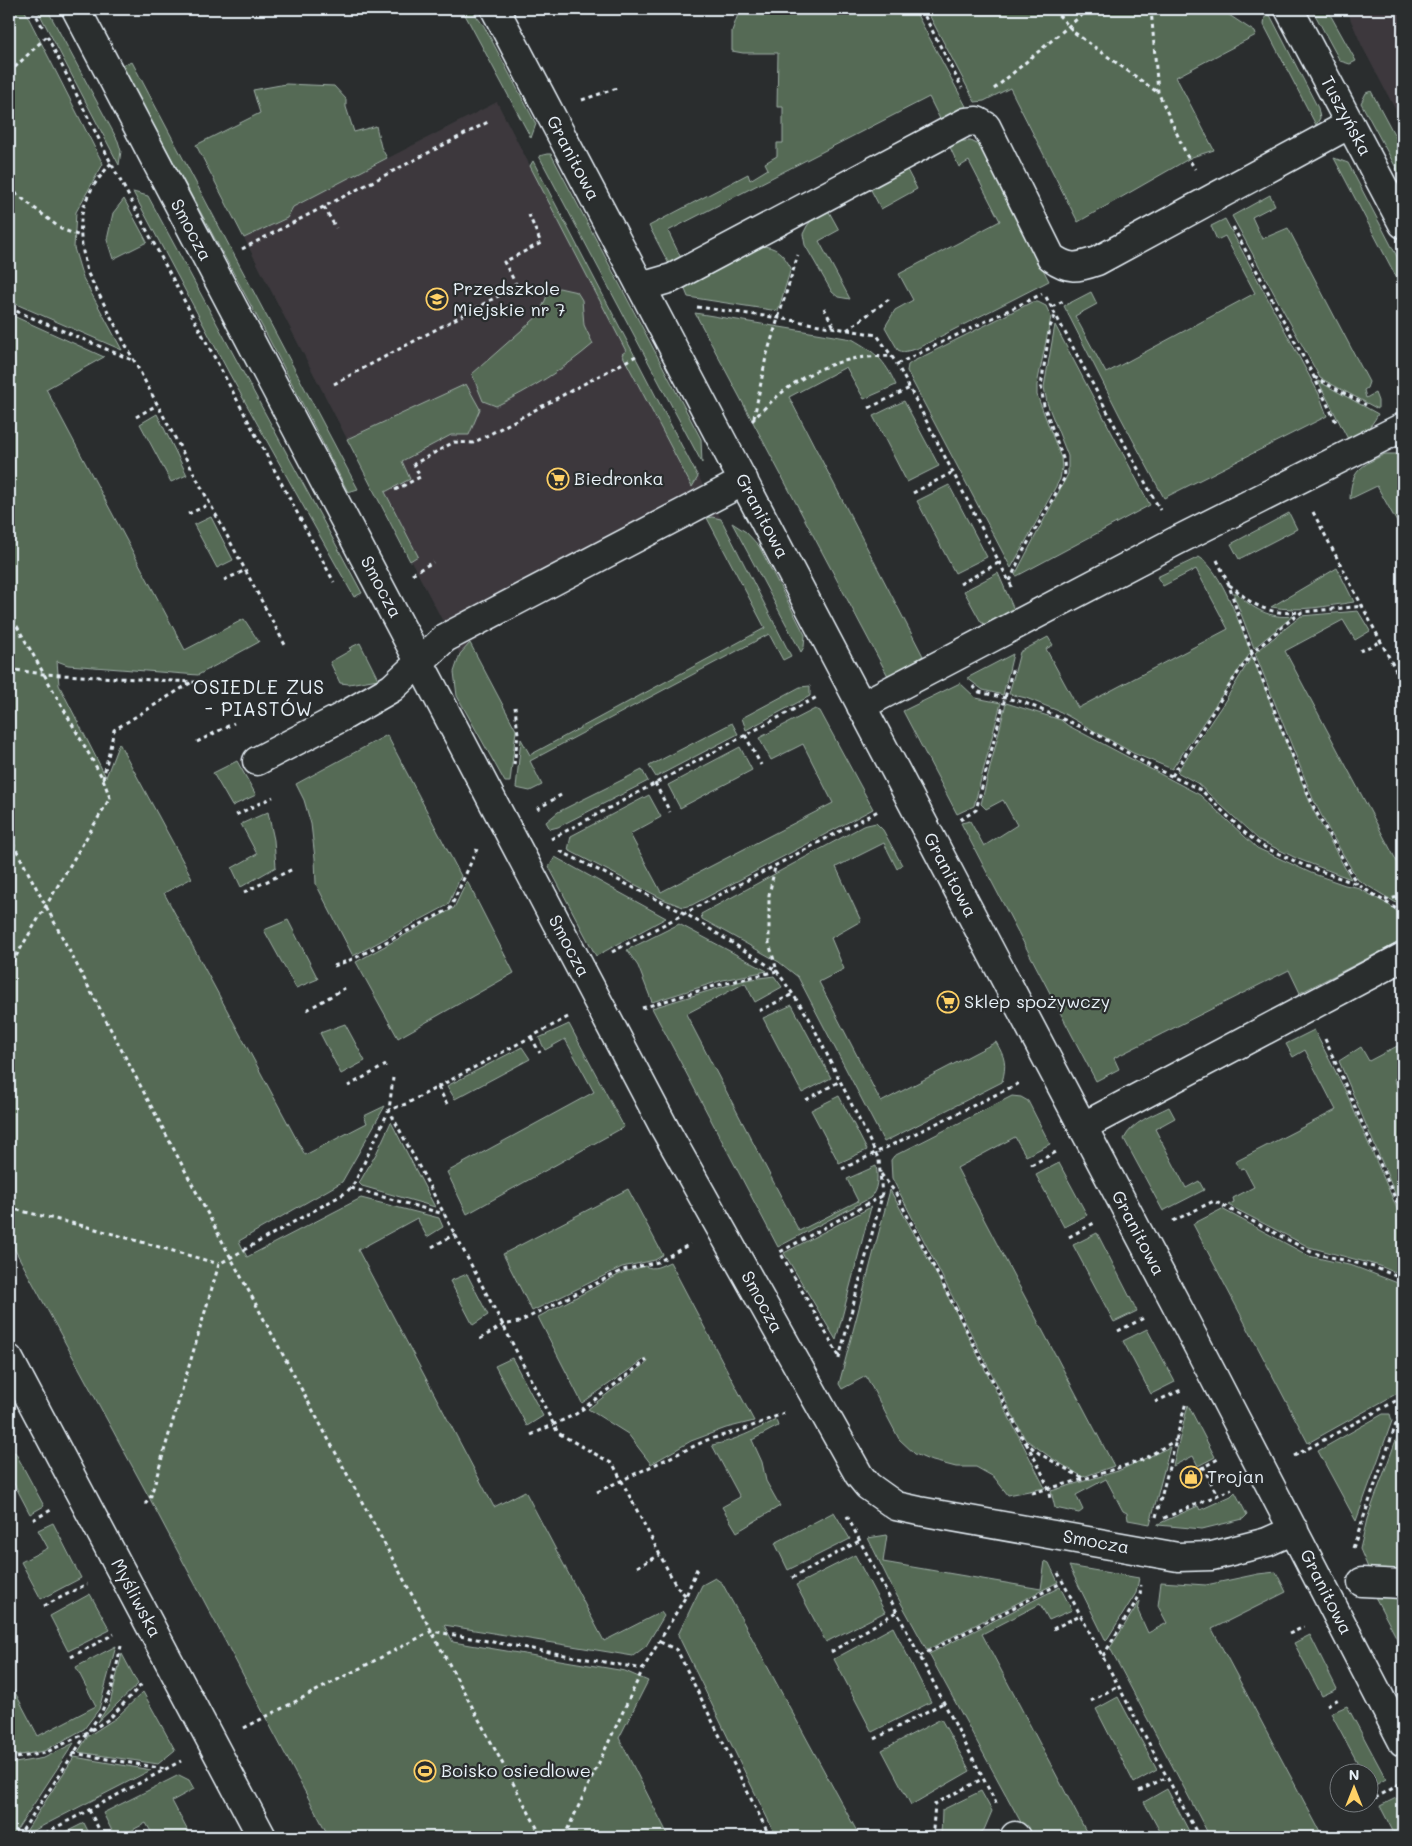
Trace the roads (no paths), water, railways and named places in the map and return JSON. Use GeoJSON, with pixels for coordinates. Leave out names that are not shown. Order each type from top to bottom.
{"type":"FeatureCollection","features":[{"type":"Feature","properties":{"kind":"street","name":"Smocza"},"geometry":{"type":"LineString","coordinates":[[76,9],[680,1154],[859,1475],[868,1486],[896,1506],[1178,1557],[1212,1556],[1268,1542],[1294,1530]]}},
{"type":"Feature","properties":{"kind":"street","name":"Granitowa"},"geometry":{"type":"LineString","coordinates":[[495,9],[1294,1530],[1403,1742]]}},
{"type":"Feature","properties":{"kind":"street","name":"Tuszyńska"},"geometry":{"type":"LineString","coordinates":[[1289,9],[1403,224]]}},
{"type":"Feature","properties":{"kind":"street"},"geometry":{"type":"LineString","coordinates":[[641,287],[672,278],[966,122],[977,121],[986,126],[1051,258],[1071,268],[1097,261],[1350,124]]}},
{"type":"Feature","properties":{"kind":"street"},"geometry":{"type":"LineString","coordinates":[[861,706],[1176,541],[1403,427]]}},
{"type":"Feature","properties":{"kind":"street"},"geometry":{"type":"LineString","coordinates":[[257,761],[342,717],[392,688],[445,638],[744,481]]}},
{"type":"Feature","properties":{"kind":"street"},"geometry":{"type":"LineString","coordinates":[[1082,1126],[1403,957]]}},
{"type":"Feature","properties":{"kind":"street","name":"Myśliwska"},"geometry":{"type":"LineString","coordinates":[[9,1359],[262,1837]]}},
{"type":"Feature","properties":{"kind":"street"},"geometry":{"type":"LineString","coordinates":[[1362,1582],[1403,1584]]}},
{"type":"Feature","properties":{"kind":"place","name":"Przedszkole Miejskie nr 7"},"geometry":{"type":"Point","coordinates":[437,299]}},
{"type":"Feature","properties":{"kind":"place","name":"Biedronka"},"geometry":{"type":"Point","coordinates":[558,479]}},
{"type":"Feature","properties":{"kind":"place","name":"Sklep spożywczy"},"geometry":{"type":"Point","coordinates":[948,1002]}},
{"type":"Feature","properties":{"kind":"place","name":"Trojan"},"geometry":{"type":"Point","coordinates":[1191,1477]}},
{"type":"Feature","properties":{"kind":"place","name":"Boisko osiedlowe"},"geometry":{"type":"Point","coordinates":[425,1771]}},
{"type":"Feature","properties":{"kind":"district","name":"OSIEDLE ZUS - PIASTÓW"},"geometry":{"type":"Point","coordinates":[259,698]}}]}
